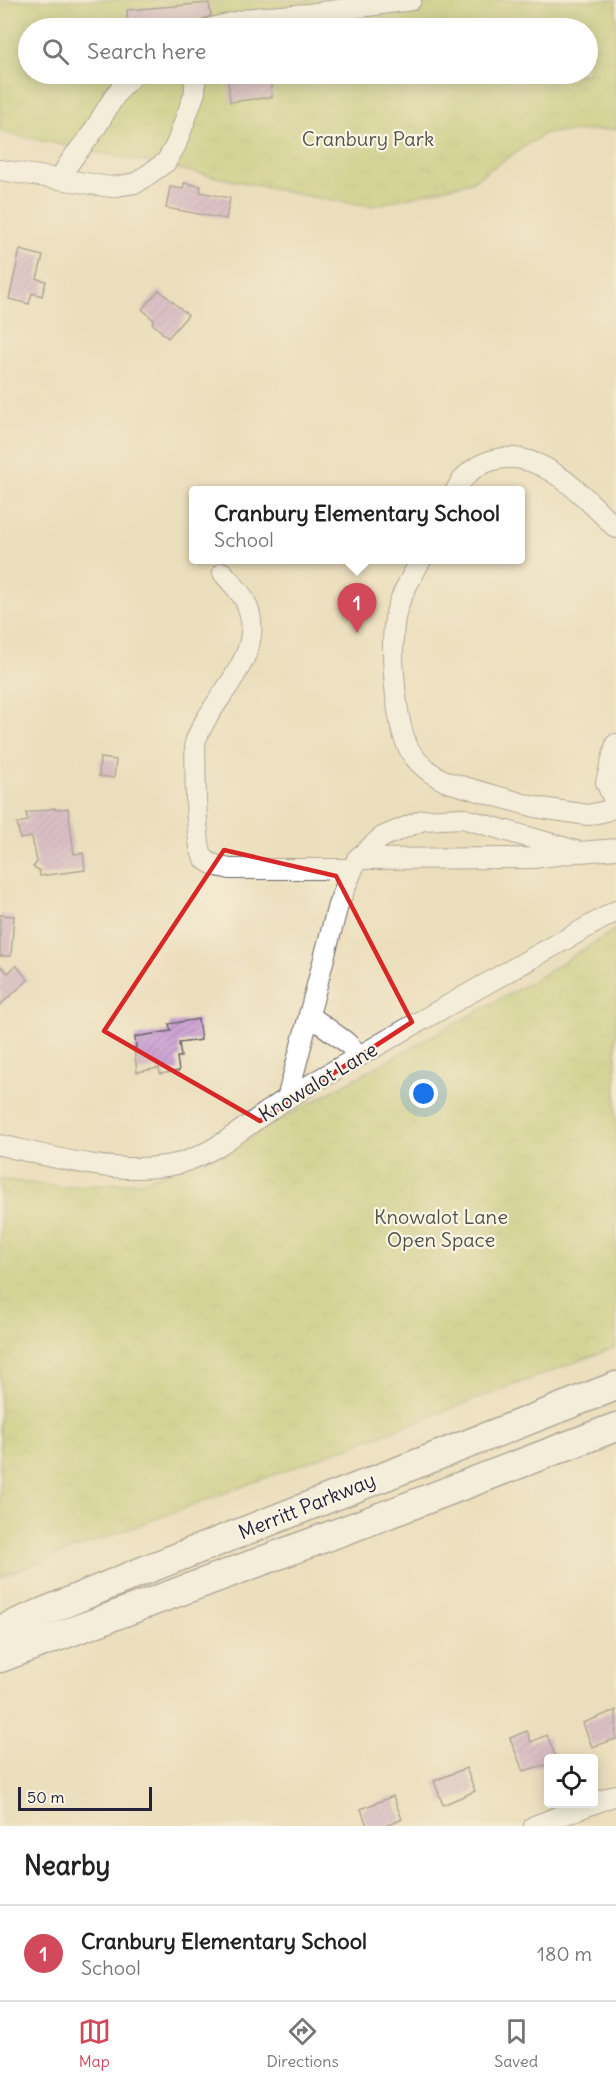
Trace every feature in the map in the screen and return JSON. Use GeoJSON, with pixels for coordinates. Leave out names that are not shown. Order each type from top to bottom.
{"type":"FeatureCollection","features":[{"type":"Feature","properties":{"kind":"highway","name":"Merritt Parkway"},"geometry":{"type":"LineString","coordinates":[[0,1630],[145,1570],[616,1386]]}},
{"type":"Feature","properties":{"kind":"highway","name":"Merritt Parkway"},"geometry":{"type":"LineString","coordinates":[[0,1658],[375,1519],[616,1426]]}},
{"type":"Feature","properties":{"kind":"street"},"geometry":{"type":"LineString","coordinates":[[253,18],[309,14],[411,0]]}},
{"type":"Feature","properties":{"kind":"street"},"geometry":{"type":"LineString","coordinates":[[60,179],[68,161],[90,136],[122,84]]}},
{"type":"Feature","properties":{"kind":"street"},"geometry":{"type":"LineString","coordinates":[[0,170],[111,187],[136,183],[166,162],[176,145],[188,113],[195,92],[195,84]]}},
{"type":"Feature","properties":{"kind":"street"},"geometry":{"type":"LineString","coordinates":[[459,486],[470,471],[487,462],[501,457],[525,460],[545,468],[574,488],[616,528]]}},
{"type":"Feature","properties":{"kind":"street"},"geometry":{"type":"LineString","coordinates":[[419,564],[401,598],[395,618],[393,642],[402,734],[420,765],[447,782],[535,807],[588,815],[616,806],[606,782],[616,744]]}},
{"type":"Feature","properties":{"kind":"street"},"geometry":{"type":"LineString","coordinates":[[223,573],[244,598],[251,616],[252,636],[246,655],[199,731],[195,743],[199,841],[204,857],[214,865],[230,869],[533,858],[616,849]]}},
{"type":"Feature","properties":{"kind":"street"},"geometry":{"type":"LineString","coordinates":[[287,1099],[338,905],[355,864],[382,837],[423,820],[462,818],[580,852]]}},
{"type":"Feature","properties":{"kind":"street","name":"Knowalot Lane"},"geometry":{"type":"LineString","coordinates":[[0,1145],[108,1166],[150,1168],[190,1160],[360,1056],[616,911]]}},
{"type":"Feature","properties":{"kind":"street"},"geometry":{"type":"LineString","coordinates":[[309,1015],[346,1042],[360,1056]]}},
{"type":"Feature","properties":{"kind":"street"},"geometry":{"type":"LineString","coordinates":[[534,1826],[616,1795]]}},
{"type":"Feature","properties":{"kind":"highlighted area"},"geometry":{"type":"Polygon","coordinates":[[[224,850],[336,876],[412,1022],[260,1121],[104,1031],[224,850]]]}},
{"type":"Feature","properties":{"kind":"green space","name":"Cranbury Park"},"geometry":{"type":"Polygon","coordinates":[[[0,0],[616,0],[616,129],[545,133],[471,182],[372,206],[317,198],[0,132],[0,0]]]}},
{"type":"Feature","properties":{"kind":"green space","name":"Knowalot Lane Open Space"},"geometry":{"type":"Polygon","coordinates":[[[616,929],[616,1347],[0,1577],[0,1179],[60,1187],[140,1182],[212,1157],[531,982],[616,929]]]}},
{"type":"Feature","properties":{"kind":"building"},"geometry":{"type":"Polygon","coordinates":[[[209,3],[211,16],[206,18],[127,18],[127,10],[209,3]]]}},
{"type":"Feature","properties":{"kind":"building"},"geometry":{"type":"Polygon","coordinates":[[[228,84],[271,84],[272,97],[230,102],[228,84]]]}},
{"type":"Feature","properties":{"kind":"building"},"geometry":{"type":"Polygon","coordinates":[[[184,183],[201,186],[200,192],[230,198],[226,219],[166,208],[170,187],[183,189],[184,183]]]}},
{"type":"Feature","properties":{"kind":"building"},"geometry":{"type":"Polygon","coordinates":[[[20,250],[43,256],[37,279],[46,281],[42,296],[32,293],[29,304],[9,299],[20,250]]]}},
{"type":"Feature","properties":{"kind":"building"},"geometry":{"type":"Polygon","coordinates":[[[159,290],[188,315],[168,338],[152,323],[154,320],[142,309],[159,290]]]}},
{"type":"Feature","properties":{"kind":"building"},"geometry":{"type":"Polygon","coordinates":[[[100,758],[116,760],[114,778],[99,776],[100,758]]]}},
{"type":"Feature","properties":{"kind":"building"},"geometry":{"type":"Polygon","coordinates":[[[55,808],[55,810],[68,808],[74,854],[83,853],[85,870],[40,876],[39,870],[33,867],[37,862],[32,837],[20,839],[17,823],[28,821],[26,813],[55,808]]]}},
{"type":"Feature","properties":{"kind":"building"},"geometry":{"type":"Polygon","coordinates":[[[0,915],[14,916],[11,956],[0,956],[0,915]]]}},
{"type":"Feature","properties":{"kind":"building"},"geometry":{"type":"Polygon","coordinates":[[[0,965],[8,973],[16,965],[28,980],[0,1005],[0,965]]]}},
{"type":"Feature","properties":{"kind":"building"},"geometry":{"type":"Polygon","coordinates":[[[198,1019],[201,1040],[179,1043],[181,1057],[177,1057],[179,1071],[160,1074],[159,1068],[137,1072],[135,1037],[171,1031],[169,1024],[198,1019]]]}},
{"type":"Feature","properties":{"kind":"building"},"geometry":{"type":"Polygon","coordinates":[[[616,1710],[616,1739],[592,1747],[583,1723],[616,1710]]]}},
{"type":"Feature","properties":{"kind":"building"},"geometry":{"type":"Polygon","coordinates":[[[527,1731],[531,1742],[547,1735],[554,1754],[544,1754],[544,1765],[523,1771],[510,1738],[527,1731]]]}},
{"type":"Feature","properties":{"kind":"building"},"geometry":{"type":"Polygon","coordinates":[[[466,1768],[475,1791],[443,1805],[434,1781],[466,1768]]]}},
{"type":"Feature","properties":{"kind":"building"},"geometry":{"type":"Polygon","coordinates":[[[393,1796],[402,1819],[385,1826],[367,1826],[361,1809],[393,1796]]]}},
{"type":"Feature","properties":{"kind":"place","name":"Cranbury Elementary School"},"geometry":{"type":"Point","coordinates":[357,633]}}]}
